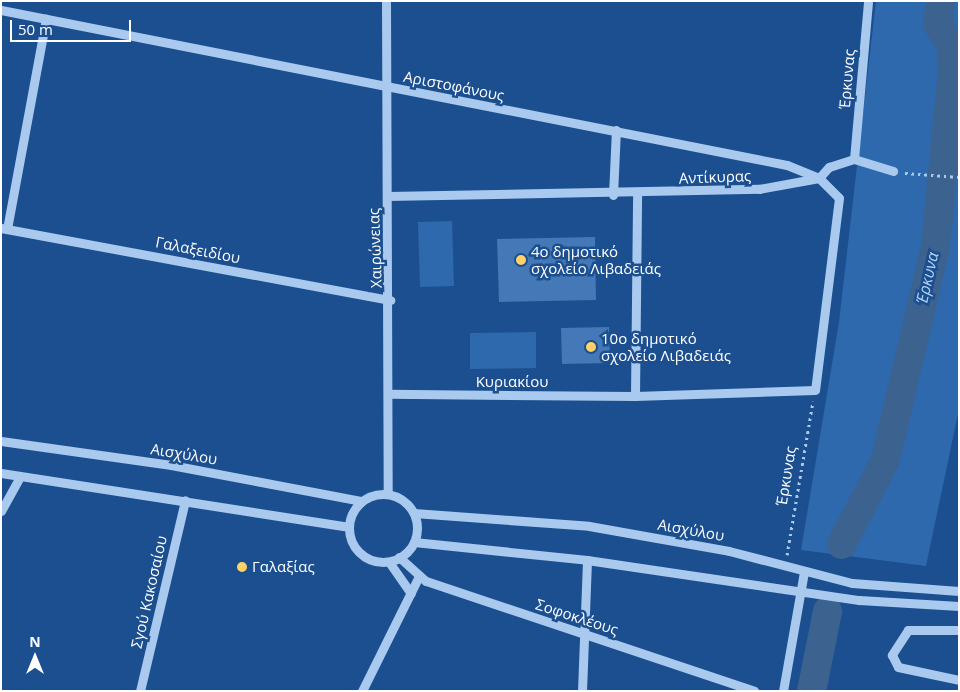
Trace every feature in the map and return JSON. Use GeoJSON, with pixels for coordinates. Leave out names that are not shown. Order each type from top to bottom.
{"type":"FeatureCollection","features":[{"type":"Feature","properties":{"kind":"street","name":"Χαιρώνειας"},"geometry":{"type":"LineString","coordinates":[[386,1],[384,87],[390,300],[388,494]]}},
{"type":"Feature","properties":{"kind":"street","name":"Έρκυνας"},"geometry":{"type":"LineString","coordinates":[[854,159],[868,1]]}},
{"type":"Feature","properties":{"kind":"street","name":"Αριστοφάνους"},"geometry":{"type":"LineString","coordinates":[[1,10],[787,165],[819,178]]}},
{"type":"Feature","properties":{"kind":"street"},"geometry":{"type":"LineString","coordinates":[[4,228],[46,19]]}},
{"type":"Feature","properties":{"kind":"street"},"geometry":{"type":"LineString","coordinates":[[613,195],[616,130]]}},
{"type":"Feature","properties":{"kind":"street"},"geometry":{"type":"LineString","coordinates":[[815,390],[841,211],[840,198],[819,178],[830,167],[854,159],[893,171]]}},
{"type":"Feature","properties":{"kind":"street","name":"Αντίκυρας"},"geometry":{"type":"LineString","coordinates":[[387,196],[613,195],[760,189],[819,178]]}},
{"type":"Feature","properties":{"kind":"street"},"geometry":{"type":"LineString","coordinates":[[636,396],[637,194]]}},
{"type":"Feature","properties":{"kind":"street","name":"Γαλαξειδίου"},"geometry":{"type":"LineString","coordinates":[[4,228],[390,300]]}},
{"type":"Feature","properties":{"kind":"street","name":"Κυριακίου"},"geometry":{"type":"LineString","coordinates":[[388,394],[636,396],[815,390]]}},
{"type":"Feature","properties":{"kind":"street","name":"Αισχύλου"},"geometry":{"type":"LineString","coordinates":[[1,440],[171,465],[361,501]]}},
{"type":"Feature","properties":{"kind":"street"},"geometry":{"type":"LineString","coordinates":[[1,473],[185,500],[348,527]]}},
{"type":"Feature","properties":{"kind":"street"},"geometry":{"type":"LineString","coordinates":[[1,511],[20,477]]}},
{"type":"Feature","properties":{"kind":"street"},"geometry":{"type":"LineString","coordinates":[[388,562],[399,557],[414,542],[414,513],[388,494],[361,501],[348,527],[352,543],[361,555],[388,562],[411,593]]}},
{"type":"Feature","properties":{"kind":"street","name":"Σγού Κακοσαίου"},"geometry":{"type":"LineString","coordinates":[[140,691],[185,500]]}},
{"type":"Feature","properties":{"kind":"street","name":"Αισχύλου"},"geometry":{"type":"LineString","coordinates":[[414,513],[589,526],[880,587],[959,591]]}},
{"type":"Feature","properties":{"kind":"street"},"geometry":{"type":"LineString","coordinates":[[414,542],[587,560],[889,604],[959,606]]}},
{"type":"Feature","properties":{"kind":"street","name":"Σοφοκλέους"},"geometry":{"type":"LineString","coordinates":[[399,557],[419,576],[583,634],[754,691]]}},
{"type":"Feature","properties":{"kind":"street"},"geometry":{"type":"LineString","coordinates":[[582,691],[587,560]]}},
{"type":"Feature","properties":{"kind":"street"},"geometry":{"type":"LineString","coordinates":[[783,691],[804,572]]}},
{"type":"Feature","properties":{"kind":"street"},"geometry":{"type":"LineString","coordinates":[[362,691],[419,576]]}},
{"type":"Feature","properties":{"kind":"street"},"geometry":{"type":"LineString","coordinates":[[959,630],[908,630],[892,655],[898,667],[959,680]]}},
{"type":"Feature","properties":{"kind":"path"},"geometry":{"type":"LineString","coordinates":[[918,175],[959,177]]}},
{"type":"Feature","properties":{"kind":"path","name":"Έρκυνας"},"geometry":{"type":"LineString","coordinates":[[786,566],[815,390]]}},
{"type":"Feature","properties":{"kind":"shaded area"},"geometry":{"type":"Polygon","coordinates":[[[876,1],[959,1],[959,409],[926,566],[801,550],[839,322],[876,1]]]}},
{"type":"Feature","properties":{"kind":"shaded area"},"geometry":{"type":"Polygon","coordinates":[[[452,221],[454,286],[420,287],[418,222],[452,221]]]}},
{"type":"Feature","properties":{"kind":"shaded area"},"geometry":{"type":"Polygon","coordinates":[[[536,332],[536,368],[470,369],[470,333],[536,332]]]}},
{"type":"Feature","properties":{"kind":"building"},"geometry":{"type":"Polygon","coordinates":[[[595,237],[596,300],[499,302],[497,239],[595,237]]]}},
{"type":"Feature","properties":{"kind":"building"},"geometry":{"type":"Polygon","coordinates":[[[609,327],[610,363],[562,364],[561,328],[609,327]]]}},
{"type":"Feature","properties":{"kind":"waterway","name":"Έρκυνα"},"geometry":{"type":"LineString","coordinates":[[841,544],[885,459],[935,246],[951,80],[951,46],[937,23],[940,1]]}},
{"type":"Feature","properties":{"kind":"waterway","name":"Έρκυνα"},"geometry":{"type":"LineString","coordinates":[[811,691],[827,611]]}},
{"type":"Feature","properties":{"kind":"place","name":"4ο δημοτικό σχολείο Λιβαδειάς"},"geometry":{"type":"Point","coordinates":[521,260]}},
{"type":"Feature","properties":{"kind":"place","name":"10ο δημοτικό σχολείο Λιβαδειάς"},"geometry":{"type":"Point","coordinates":[591,347]}},
{"type":"Feature","properties":{"kind":"place","name":"Γαλαξίας"},"geometry":{"type":"Point","coordinates":[242,567]}}]}
